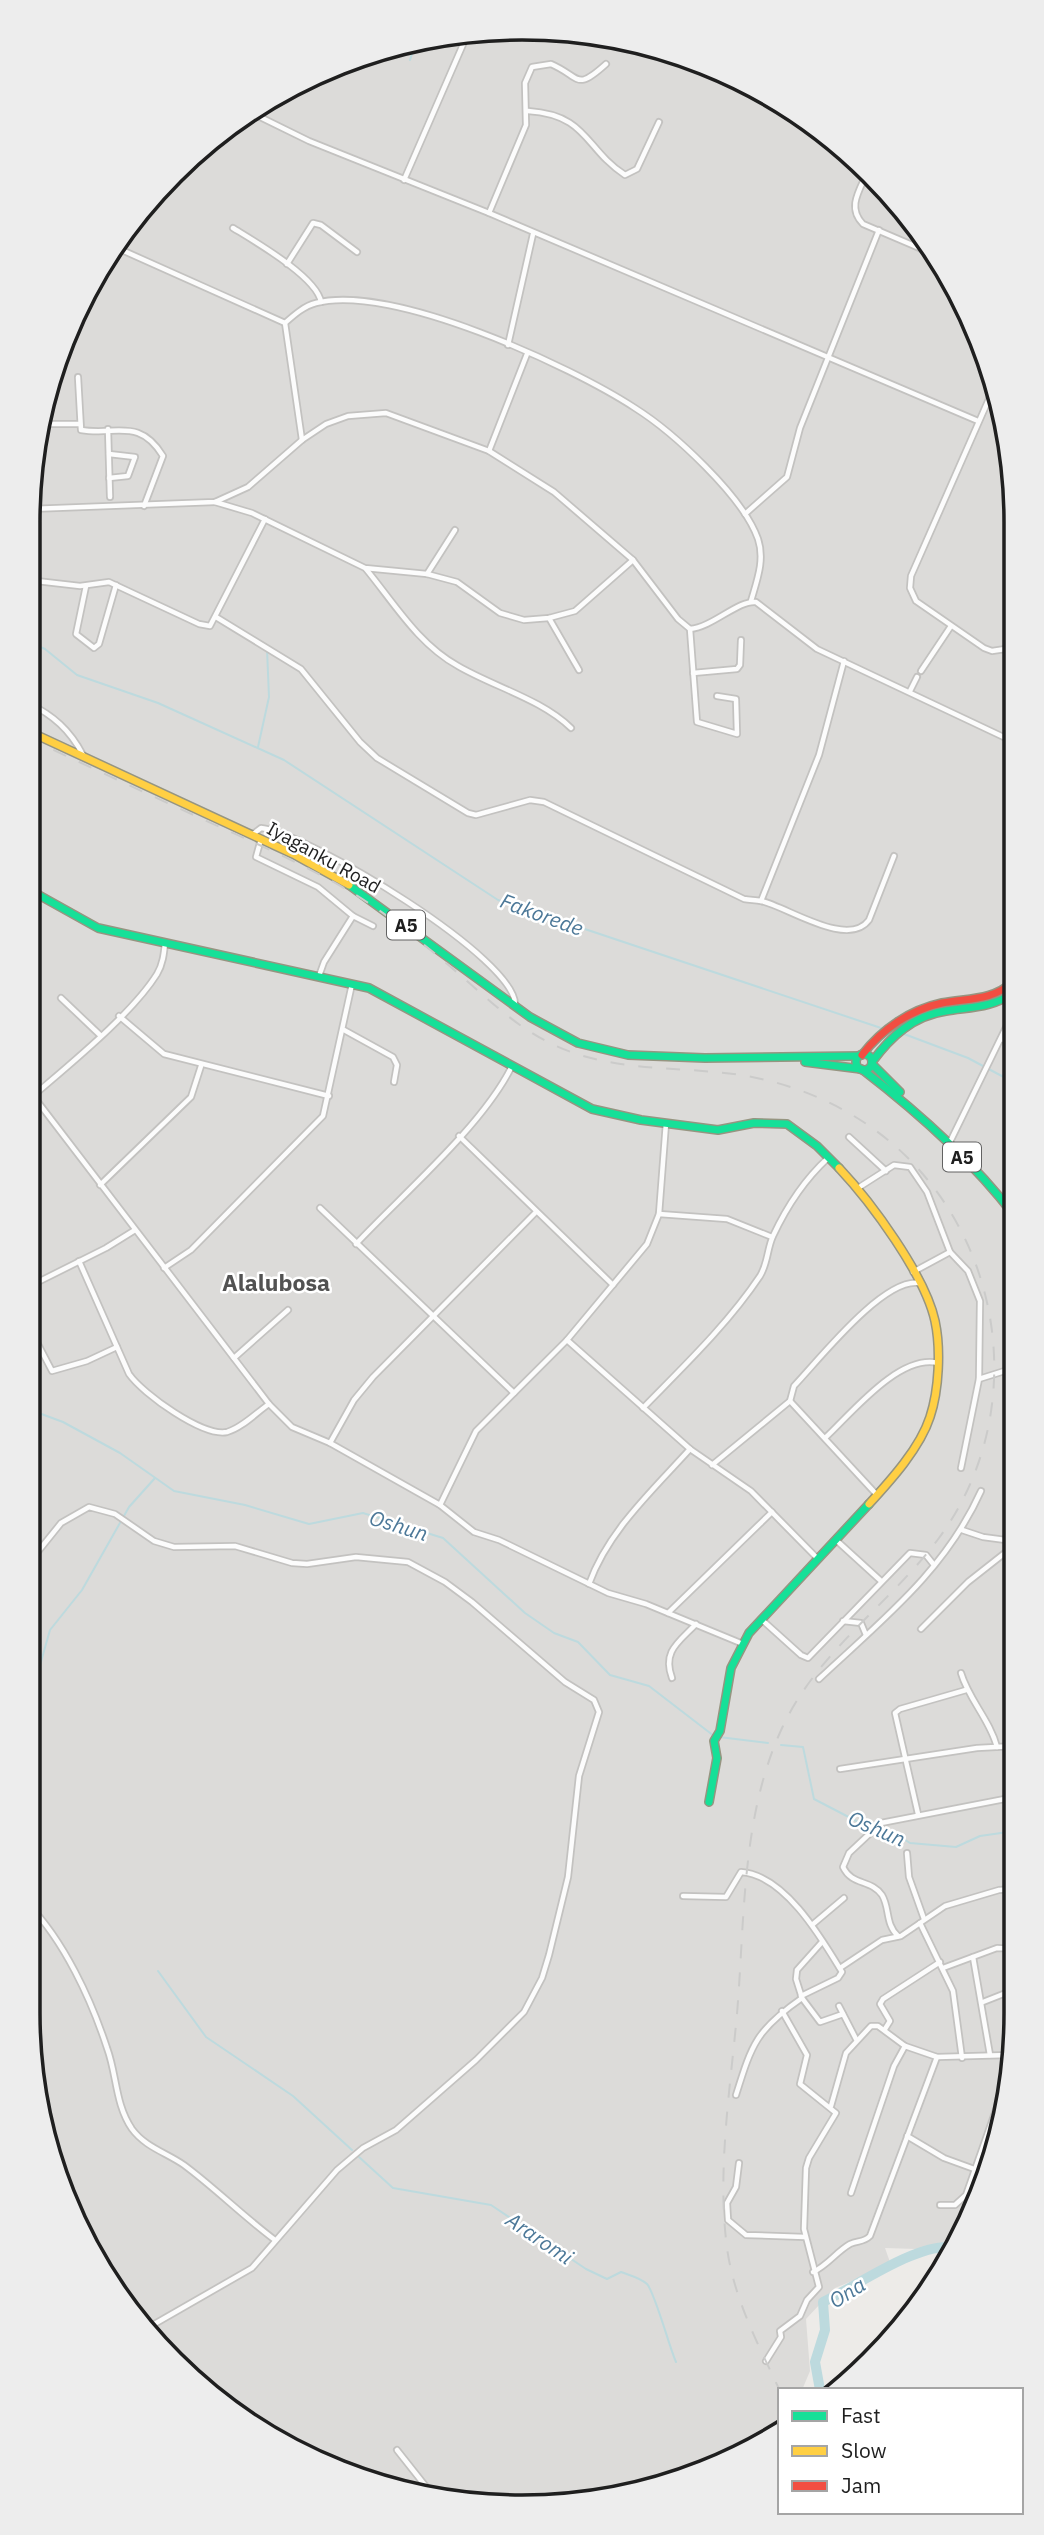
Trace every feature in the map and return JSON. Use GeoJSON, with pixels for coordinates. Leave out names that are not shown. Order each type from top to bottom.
{"type":"FeatureCollection","features":[{"type":"Feature","properties":{"kind":"main road","name":"Iyaganku Road"},"geometry":{"type":"LineString","coordinates":[[40,736],[311,863],[365,895],[515,1007],[563,1037],[609,1052],[705,1058],[793,1059],[861,1056]]}},
{"type":"Feature","properties":{"kind":"main road"},"geometry":{"type":"LineString","coordinates":[[40,896],[89,924],[319,976],[385,994],[511,1068],[592,1109],[718,1130],[772,1122],[787,1124],[804,1134],[858,1188],[913,1272],[935,1321],[938,1363],[927,1427],[877,1495],[761,1619],[743,1644],[727,1682],[720,1731],[715,1738],[717,1758],[709,1802]]}},
{"type":"Feature","properties":{"kind":"main road"},"geometry":{"type":"LineString","coordinates":[[1004,990],[984,999],[944,1003],[919,1010],[887,1030],[861,1056],[857,1064],[862,1070],[872,1063],[891,1038],[909,1024],[934,1013],[991,1004],[1004,998]]}},
{"type":"Feature","properties":{"kind":"main road"},"geometry":{"type":"LineString","coordinates":[[861,1056],[872,1063]]}},
{"type":"Feature","properties":{"kind":"main road","name":"Iyaganku Road"},"geometry":{"type":"LineString","coordinates":[[793,1059],[862,1070]]}},
{"type":"Feature","properties":{"kind":"main road","name":"A5"},"geometry":{"type":"LineString","coordinates":[[872,1063],[894,1084],[906,1102]]}},
{"type":"Feature","properties":{"kind":"main road","name":"A5"},"geometry":{"type":"LineString","coordinates":[[862,1070],[906,1102],[1004,1204]]}},
{"type":"Feature","properties":{"kind":"street"},"geometry":{"type":"LineString","coordinates":[[404,180],[463,44]]}},
{"type":"Feature","properties":{"kind":"street"},"geometry":{"type":"LineString","coordinates":[[489,214],[526,125],[528,111],[525,83],[532,66],[551,64],[573,80],[582,81],[593,76],[606,64]]}},
{"type":"Feature","properties":{"kind":"street"},"geometry":{"type":"LineString","coordinates":[[528,111],[551,114],[574,124],[625,175],[637,169],[659,122]]}},
{"type":"Feature","properties":{"kind":"street"},"geometry":{"type":"LineString","coordinates":[[260,117],[295,135],[978,421]]}},
{"type":"Feature","properties":{"kind":"street"},"geometry":{"type":"LineString","coordinates":[[864,182],[853,212],[863,224],[918,247]]}},
{"type":"Feature","properties":{"kind":"street"},"geometry":{"type":"LineString","coordinates":[[287,264],[313,223],[321,225],[357,252]]}},
{"type":"Feature","properties":{"kind":"street"},"geometry":{"type":"LineString","coordinates":[[233,228],[287,264],[317,292],[321,302]]}},
{"type":"Feature","properties":{"kind":"street"},"geometry":{"type":"LineString","coordinates":[[745,514],[787,477],[797,439],[826,359],[879,230]]}},
{"type":"Feature","properties":{"kind":"street"},"geometry":{"type":"LineString","coordinates":[[509,345],[533,233]]}},
{"type":"Feature","properties":{"kind":"street"},"geometry":{"type":"LineString","coordinates":[[123,251],[285,323]]}},
{"type":"Feature","properties":{"kind":"street"},"geometry":{"type":"LineString","coordinates":[[285,323],[308,306],[321,302],[361,301],[401,306],[509,345],[604,389],[657,423],[703,465],[745,514],[754,528],[761,551],[761,566],[751,601],[712,624],[690,629]]}},
{"type":"Feature","properties":{"kind":"street"},"geometry":{"type":"LineString","coordinates":[[285,323],[302,440]]}},
{"type":"Feature","properties":{"kind":"street"},"geometry":{"type":"LineString","coordinates":[[489,451],[527,354]]}},
{"type":"Feature","properties":{"kind":"street"},"geometry":{"type":"LineString","coordinates":[[78,377],[79,424],[83,431],[133,429],[152,442],[163,456],[144,506]]}},
{"type":"Feature","properties":{"kind":"street"},"geometry":{"type":"LineString","coordinates":[[988,401],[911,576],[912,597],[984,648],[1004,650]]}},
{"type":"Feature","properties":{"kind":"street"},"geometry":{"type":"LineString","coordinates":[[215,502],[248,487],[302,440],[336,419],[386,413],[489,451],[560,497],[633,560],[690,629],[696,722],[737,734],[736,699],[717,696]]}},
{"type":"Feature","properties":{"kind":"street"},"geometry":{"type":"LineString","coordinates":[[51,424],[79,424]]}},
{"type":"Feature","properties":{"kind":"street"},"geometry":{"type":"LineString","coordinates":[[108,429],[110,497]]}},
{"type":"Feature","properties":{"kind":"street"},"geometry":{"type":"LineString","coordinates":[[108,454],[135,457],[128,477],[109,478]]}},
{"type":"Feature","properties":{"kind":"street"},"geometry":{"type":"LineString","coordinates":[[40,509],[215,502],[239,507],[365,568],[427,574],[466,587],[506,615],[524,620],[549,618],[580,608],[633,560]]}},
{"type":"Feature","properties":{"kind":"street"},"geometry":{"type":"LineString","coordinates":[[40,581],[86,586],[99,582],[116,585],[199,624],[210,626],[265,519]]}},
{"type":"Feature","properties":{"kind":"street"},"geometry":{"type":"LineString","coordinates":[[427,574],[455,530]]}},
{"type":"Feature","properties":{"kind":"street"},"geometry":{"type":"LineString","coordinates":[[365,568],[429,647],[458,666],[560,717],[571,728]]}},
{"type":"Feature","properties":{"kind":"street"},"geometry":{"type":"LineString","coordinates":[[86,586],[76,634],[94,648],[99,646],[116,585]]}},
{"type":"Feature","properties":{"kind":"street"},"geometry":{"type":"LineString","coordinates":[[751,601],[760,604],[817,649],[1004,737]]}},
{"type":"Feature","properties":{"kind":"street"},"geometry":{"type":"LineString","coordinates":[[216,617],[301,669],[360,742],[377,758],[457,807],[476,815],[530,800],[544,802],[744,899],[761,901],[820,924],[856,929],[869,920],[894,856]]}},
{"type":"Feature","properties":{"kind":"street"},"geometry":{"type":"LineString","coordinates":[[549,618],[579,670]]}},
{"type":"Feature","properties":{"kind":"street"},"geometry":{"type":"LineString","coordinates":[[910,691],[951,626]]}},
{"type":"Feature","properties":{"kind":"street"},"geometry":{"type":"LineString","coordinates":[[693,673],[737,669],[740,665],[741,640]]}},
{"type":"Feature","properties":{"kind":"street"},"geometry":{"type":"LineString","coordinates":[[761,901],[819,755],[844,661]]}},
{"type":"Feature","properties":{"kind":"street"},"geometry":{"type":"LineString","coordinates":[[40,710],[55,719],[71,735],[84,756]]}},
{"type":"Feature","properties":{"kind":"street"},"geometry":{"type":"LineString","coordinates":[[252,835],[261,828],[271,830],[310,845],[372,879],[481,955],[513,996],[515,1007]]}},
{"type":"Feature","properties":{"kind":"street"},"geometry":{"type":"LineString","coordinates":[[261,839],[256,857],[318,887],[353,916],[373,926]]}},
{"type":"Feature","properties":{"kind":"street"},"geometry":{"type":"LineString","coordinates":[[319,976],[324,962],[353,916]]}},
{"type":"Feature","properties":{"kind":"street"},"geometry":{"type":"LineString","coordinates":[[40,1090],[100,1035],[157,974],[165,942]]}},
{"type":"Feature","properties":{"kind":"street"},"geometry":{"type":"LineString","coordinates":[[164,1268],[191,1250],[314,1127],[326,1111],[352,984]]}},
{"type":"Feature","properties":{"kind":"street"},"geometry":{"type":"LineString","coordinates":[[61,998],[100,1035]]}},
{"type":"Feature","properties":{"kind":"street"},"geometry":{"type":"LineString","coordinates":[[119,1016],[156,1050],[201,1066],[329,1096]]}},
{"type":"Feature","properties":{"kind":"street"},"geometry":{"type":"LineString","coordinates":[[344,1030],[393,1057],[397,1065],[394,1082]]}},
{"type":"Feature","properties":{"kind":"street"},"geometry":{"type":"LineString","coordinates":[[949,1145],[1004,1032]]}},
{"type":"Feature","properties":{"kind":"street"},"geometry":{"type":"LineString","coordinates":[[100,1185],[191,1097],[201,1066]]}},
{"type":"Feature","properties":{"kind":"street"},"geometry":{"type":"LineString","coordinates":[[356,1244],[459,1136],[496,1093],[511,1068]]}},
{"type":"Feature","properties":{"kind":"street"},"geometry":{"type":"LineString","coordinates":[[40,1105],[269,1404],[292,1427],[330,1443],[440,1505],[474,1532],[499,1540],[589,1584],[668,1612],[743,1644]]}},
{"type":"Feature","properties":{"kind":"street"},"geometry":{"type":"LineString","coordinates":[[440,1505],[470,1440],[567,1339],[647,1244],[659,1214],[666,1123]]}},
{"type":"Feature","properties":{"kind":"street"},"geometry":{"type":"LineString","coordinates":[[459,1136],[613,1285]]}},
{"type":"Feature","properties":{"kind":"street"},"geometry":{"type":"LineString","coordinates":[[849,1136],[886,1171]]}},
{"type":"Feature","properties":{"kind":"street"},"geometry":{"type":"LineString","coordinates":[[643,1408],[743,1299],[766,1265],[772,1237],[795,1194],[828,1158]]}},
{"type":"Feature","properties":{"kind":"street"},"geometry":{"type":"LineString","coordinates":[[858,1188],[894,1166],[910,1167],[927,1192],[950,1252],[968,1271],[981,1301],[979,1379],[961,1468]]}},
{"type":"Feature","properties":{"kind":"street"},"geometry":{"type":"LineString","coordinates":[[320,1208],[514,1393]]}},
{"type":"Feature","properties":{"kind":"street"},"geometry":{"type":"LineString","coordinates":[[330,1443],[360,1392],[536,1212]]}},
{"type":"Feature","properties":{"kind":"street"},"geometry":{"type":"LineString","coordinates":[[659,1214],[727,1219],[772,1237]]}},
{"type":"Feature","properties":{"kind":"street"},"geometry":{"type":"LineString","coordinates":[[40,1281],[135,1230]]}},
{"type":"Feature","properties":{"kind":"street"},"geometry":{"type":"LineString","coordinates":[[913,1272],[950,1252]]}},
{"type":"Feature","properties":{"kind":"street"},"geometry":{"type":"LineString","coordinates":[[79,1261],[133,1380],[204,1429],[229,1432],[269,1404]]}},
{"type":"Feature","properties":{"kind":"street"},"geometry":{"type":"LineString","coordinates":[[877,1495],[790,1401],[790,1391],[883,1297],[902,1284],[919,1283]]}},
{"type":"Feature","properties":{"kind":"street"},"geometry":{"type":"LineString","coordinates":[[234,1358],[288,1310]]}},
{"type":"Feature","properties":{"kind":"street"},"geometry":{"type":"LineString","coordinates":[[567,1339],[690,1449],[751,1491],[818,1559]]}},
{"type":"Feature","properties":{"kind":"street"},"geometry":{"type":"LineString","coordinates":[[40,1348],[52,1371],[87,1361],[117,1347]]}},
{"type":"Feature","properties":{"kind":"street"},"geometry":{"type":"LineString","coordinates":[[825,1438],[904,1367],[923,1361],[938,1363]]}},
{"type":"Feature","properties":{"kind":"street"},"geometry":{"type":"LineString","coordinates":[[979,1379],[1004,1371]]}},
{"type":"Feature","properties":{"kind":"street"},"geometry":{"type":"LineString","coordinates":[[712,1465],[790,1401]]}},
{"type":"Feature","properties":{"kind":"street"},"geometry":{"type":"LineString","coordinates":[[589,1584],[602,1552],[614,1535],[690,1449]]}},
{"type":"Feature","properties":{"kind":"street"},"geometry":{"type":"LineString","coordinates":[[819,1679],[907,1600],[962,1530],[981,1491]]}},
{"type":"Feature","properties":{"kind":"street"},"geometry":{"type":"LineString","coordinates":[[40,1549],[61,1523],[89,1507],[115,1514],[154,1541],[174,1547],[235,1546],[292,1563],[307,1564],[341,1558],[408,1562],[445,1582],[472,1602],[565,1682],[597,1704],[598,1721],[579,1776],[568,1877],[549,1955],[536,1994],[509,2029],[476,2060],[396,2130],[363,2148],[337,2170],[252,2268],[155,2324]]}},
{"type":"Feature","properties":{"kind":"street"},"geometry":{"type":"LineString","coordinates":[[668,1612],[772,1512]]}},
{"type":"Feature","properties":{"kind":"street"},"geometry":{"type":"LineString","coordinates":[[962,1530],[1004,1540]]}},
{"type":"Feature","properties":{"kind":"street"},"geometry":{"type":"LineString","coordinates":[[836,1540],[881,1581]]}},
{"type":"Feature","properties":{"kind":"street"},"geometry":{"type":"LineString","coordinates":[[921,1629],[968,1581],[1004,1552]]}},
{"type":"Feature","properties":{"kind":"street"},"geometry":{"type":"LineString","coordinates":[[761,1619],[805,1658],[812,1656],[842,1620],[910,1553],[926,1555],[934,1565]]}},
{"type":"Feature","properties":{"kind":"street"},"geometry":{"type":"LineString","coordinates":[[842,1620],[861,1623],[866,1635]]}},
{"type":"Feature","properties":{"kind":"street"},"geometry":{"type":"LineString","coordinates":[[672,1678],[667,1662],[668,1655],[674,1644],[697,1624]]}},
{"type":"Feature","properties":{"kind":"street"},"geometry":{"type":"LineString","coordinates":[[961,1674],[966,1690],[991,1731],[996,1747]]}},
{"type":"Feature","properties":{"kind":"street"},"geometry":{"type":"LineString","coordinates":[[918,1814],[904,1761],[896,1711],[966,1690]]}},
{"type":"Feature","properties":{"kind":"street"},"geometry":{"type":"LineString","coordinates":[[840,1769],[1004,1747]]}},
{"type":"Feature","properties":{"kind":"street"},"geometry":{"type":"LineString","coordinates":[[898,1936],[885,1914],[881,1895],[872,1885],[852,1880],[843,1867],[849,1853],[881,1823],[1004,1799]]}},
{"type":"Feature","properties":{"kind":"street"},"geometry":{"type":"LineString","coordinates":[[907,1853],[909,1877],[922,1921],[953,1991],[962,2058]]}},
{"type":"Feature","properties":{"kind":"street"},"geometry":{"type":"LineString","coordinates":[[683,1896],[726,1897],[731,1893],[739,1872],[746,1872],[775,1887],[812,1925],[842,1972],[838,1978],[801,1997],[782,2011],[757,2038],[748,2053],[736,2095]]}},
{"type":"Feature","properties":{"kind":"street"},"geometry":{"type":"LineString","coordinates":[[840,1968],[882,1940],[898,1936],[960,1900],[1004,1890]]}},
{"type":"Feature","properties":{"kind":"street"},"geometry":{"type":"LineString","coordinates":[[812,1925],[844,1898]]}},
{"type":"Feature","properties":{"kind":"street"},"geometry":{"type":"LineString","coordinates":[[40,1920],[91,2007],[108,2049],[117,2096],[133,2130],[147,2144],[183,2164],[275,2240]]}},
{"type":"Feature","properties":{"kind":"street"},"geometry":{"type":"LineString","coordinates":[[822,1942],[797,1970],[796,1979],[801,1997],[820,2022],[843,2014]]}},
{"type":"Feature","properties":{"kind":"street"},"geometry":{"type":"LineString","coordinates":[[885,2029],[890,2021],[880,2004],[883,1999],[942,1965],[997,1948],[1004,1949]]}},
{"type":"Feature","properties":{"kind":"street"},"geometry":{"type":"LineString","coordinates":[[973,1956],[990,2055]]}},
{"type":"Feature","properties":{"kind":"street"},"geometry":{"type":"LineString","coordinates":[[983,2002],[1004,1994]]}},
{"type":"Feature","properties":{"kind":"street"},"geometry":{"type":"LineString","coordinates":[[839,2006],[856,2039]]}},
{"type":"Feature","properties":{"kind":"street"},"geometry":{"type":"LineString","coordinates":[[766,2361],[782,2337],[780,2331],[800,2316],[807,2300],[819,2287],[805,2237],[807,2164],[836,2113],[832,2107],[815,2099],[800,2084],[807,2055],[782,2011]]}},
{"type":"Feature","properties":{"kind":"street"},"geometry":{"type":"LineString","coordinates":[[832,2107],[846,2053],[870,2026],[885,2029],[905,2046],[937,2057],[1002,2055]]}},
{"type":"Feature","properties":{"kind":"street"},"geometry":{"type":"LineString","coordinates":[[851,2193],[894,2066],[905,2046]]}},
{"type":"Feature","properties":{"kind":"street"},"geometry":{"type":"LineString","coordinates":[[813,2272],[827,2266],[850,2244],[863,2242],[870,2236],[937,2057]]}},
{"type":"Feature","properties":{"kind":"street"},"geometry":{"type":"LineString","coordinates":[[940,2205],[955,2205],[963,2201],[988,2131]]}},
{"type":"Feature","properties":{"kind":"street"},"geometry":{"type":"LineString","coordinates":[[907,2136],[944,2158],[975,2170]]}},
{"type":"Feature","properties":{"kind":"street"},"geometry":{"type":"LineString","coordinates":[[738,2163],[734,2192],[727,2203],[728,2220],[746,2235],[805,2237]]}},
{"type":"Feature","properties":{"kind":"street"},"geometry":{"type":"LineString","coordinates":[[397,2450],[424,2484]]}},
{"type":"Feature","properties":{"kind":"shaded area"},"geometry":{"type":"Polygon","coordinates":[[[554,41],[585,44],[647,57],[677,66],[735,90],[790,121],[815,140],[863,181],[884,204],[923,254],[939,281],[978,367],[1000,459],[1004,522],[1004,2013],[1000,2076],[978,2168],[941,2250],[885,2248],[891,2265],[835,2288],[806,2319],[810,2371],[803,2388],[778,2388],[778,2421],[735,2445],[677,2469],[585,2491],[522,2495],[459,2491],[397,2478],[338,2458],[281,2430],[229,2395],[181,2354],[140,2306],[105,2254],[77,2197],[57,2138],[44,2076],[40,2013],[40,522],[44,459],[50,428],[66,367],[90,309],[121,254],[181,181],[254,121],[309,90],[367,66],[459,44],[554,41]]]}},
{"type":"Feature","properties":{"kind":"waterway"},"geometry":{"type":"LineString","coordinates":[[410,60],[412,54]]}},
{"type":"Feature","properties":{"kind":"waterway","name":"Fakorede"},"geometry":{"type":"LineString","coordinates":[[40,647],[77,675],[158,703],[284,760],[498,900],[881,1028]]}},
{"type":"Feature","properties":{"kind":"waterway"},"geometry":{"type":"LineString","coordinates":[[258,747],[269,697],[267,649]]}},
{"type":"Feature","properties":{"kind":"waterway","name":"Fakorede"},"geometry":{"type":"LineString","coordinates":[[904,1034],[968,1058],[1004,1077]]}},
{"type":"Feature","properties":{"kind":"waterway","name":"Oshun"},"geometry":{"type":"LineString","coordinates":[[40,1413],[63,1422],[120,1453],[174,1491],[245,1505],[309,1524],[363,1513],[443,1538],[525,1613],[554,1633],[578,1642],[610,1675],[649,1686],[714,1736]]}},
{"type":"Feature","properties":{"kind":"waterway"},"geometry":{"type":"LineString","coordinates":[[40,1665],[50,1630],[82,1590],[129,1507],[155,1478]]}},
{"type":"Feature","properties":{"kind":"waterway","name":"Oshun"},"geometry":{"type":"LineString","coordinates":[[719,1737],[768,1743]]}},
{"type":"Feature","properties":{"kind":"waterway","name":"Oshun"},"geometry":{"type":"LineString","coordinates":[[781,1745],[803,1747],[814,1799],[864,1825],[874,1827]]}},
{"type":"Feature","properties":{"kind":"waterway","name":"Oshun"},"geometry":{"type":"LineString","coordinates":[[880,1828],[888,1829],[910,1843],[956,1847],[980,1836],[1004,1833]]}},
{"type":"Feature","properties":{"kind":"waterway","name":"Araromi"},"geometry":{"type":"LineString","coordinates":[[158,1971],[206,2037],[293,2096],[352,2150]]}},
{"type":"Feature","properties":{"kind":"waterway","name":"Araromi"},"geometry":{"type":"LineString","coordinates":[[359,2157],[393,2188],[491,2205],[586,2269],[607,2279],[621,2272],[644,2282],[654,2298],[676,2362]]}},
{"type":"Feature","properties":{"kind":"waterway","name":"Ona"},"geometry":{"type":"LineString","coordinates":[[820,2388],[815,2362],[825,2330],[823,2302],[902,2260],[943,2247]]}},
{"type":"Feature","properties":{"kind":"railway"},"geometry":{"type":"LineString","coordinates":[[40,744],[340,885],[409,933],[514,1021],[552,1044],[599,1060],[767,1080],[807,1093],[844,1110],[894,1145],[932,1185],[961,1231],[981,1281],[992,1333],[994,1387],[985,1439],[967,1490],[939,1538],[899,1585],[835,1651],[798,1699],[769,1760],[752,1831],[726,2131],[724,2219],[735,2285],[779,2388]]}},
{"type":"Feature","properties":{"kind":"traffic: fast"},"geometry":{"type":"LineString","coordinates":[[349,885],[530,1017],[578,1043],[628,1055],[705,1058],[859,1056]]}},
{"type":"Feature","properties":{"kind":"traffic: fast"},"geometry":{"type":"LineString","coordinates":[[40,896],[98,928],[369,988],[592,1109],[641,1120],[718,1130],[754,1123],[787,1124],[817,1146],[839,1168]]}},
{"type":"Feature","properties":{"kind":"traffic: fast"},"geometry":{"type":"LineString","coordinates":[[872,1062],[895,1036],[923,1017],[972,1008],[1004,998]]}},
{"type":"Feature","properties":{"kind":"traffic: fast"},"geometry":{"type":"LineString","coordinates":[[864,1054],[872,1062],[864,1070],[856,1062],[864,1054]]}},
{"type":"Feature","properties":{"kind":"traffic: fast"},"geometry":{"type":"LineString","coordinates":[[805,1062],[861,1069]]}},
{"type":"Feature","properties":{"kind":"traffic: fast"},"geometry":{"type":"LineString","coordinates":[[872,1064],[900,1092]]}},
{"type":"Feature","properties":{"kind":"traffic: fast"},"geometry":{"type":"LineString","coordinates":[[863,1070],[943,1138],[1004,1203]]}},
{"type":"Feature","properties":{"kind":"traffic: fast"},"geometry":{"type":"LineString","coordinates":[[709,1802],[717,1758],[714,1741],[720,1731],[731,1668],[749,1633],[869,1504]]}},
{"type":"Feature","properties":{"kind":"traffic: slow"},"geometry":{"type":"LineString","coordinates":[[40,737],[293,854],[349,885]]}},
{"type":"Feature","properties":{"kind":"traffic: slow"},"geometry":{"type":"LineString","coordinates":[[839,1168],[881,1219],[909,1261],[929,1303],[938,1344],[935,1395],[925,1429],[904,1463],[869,1504]]}},
{"type":"Feature","properties":{"kind":"traffic: jam"},"geometry":{"type":"LineString","coordinates":[[862,1055],[888,1029],[919,1010],[942,1003],[988,996],[1004,989]]}},
{"type":"Feature","properties":{"kind":"district","name":"Alalubosa"},"geometry":{"type":"Point","coordinates":[276,1282]}}]}
